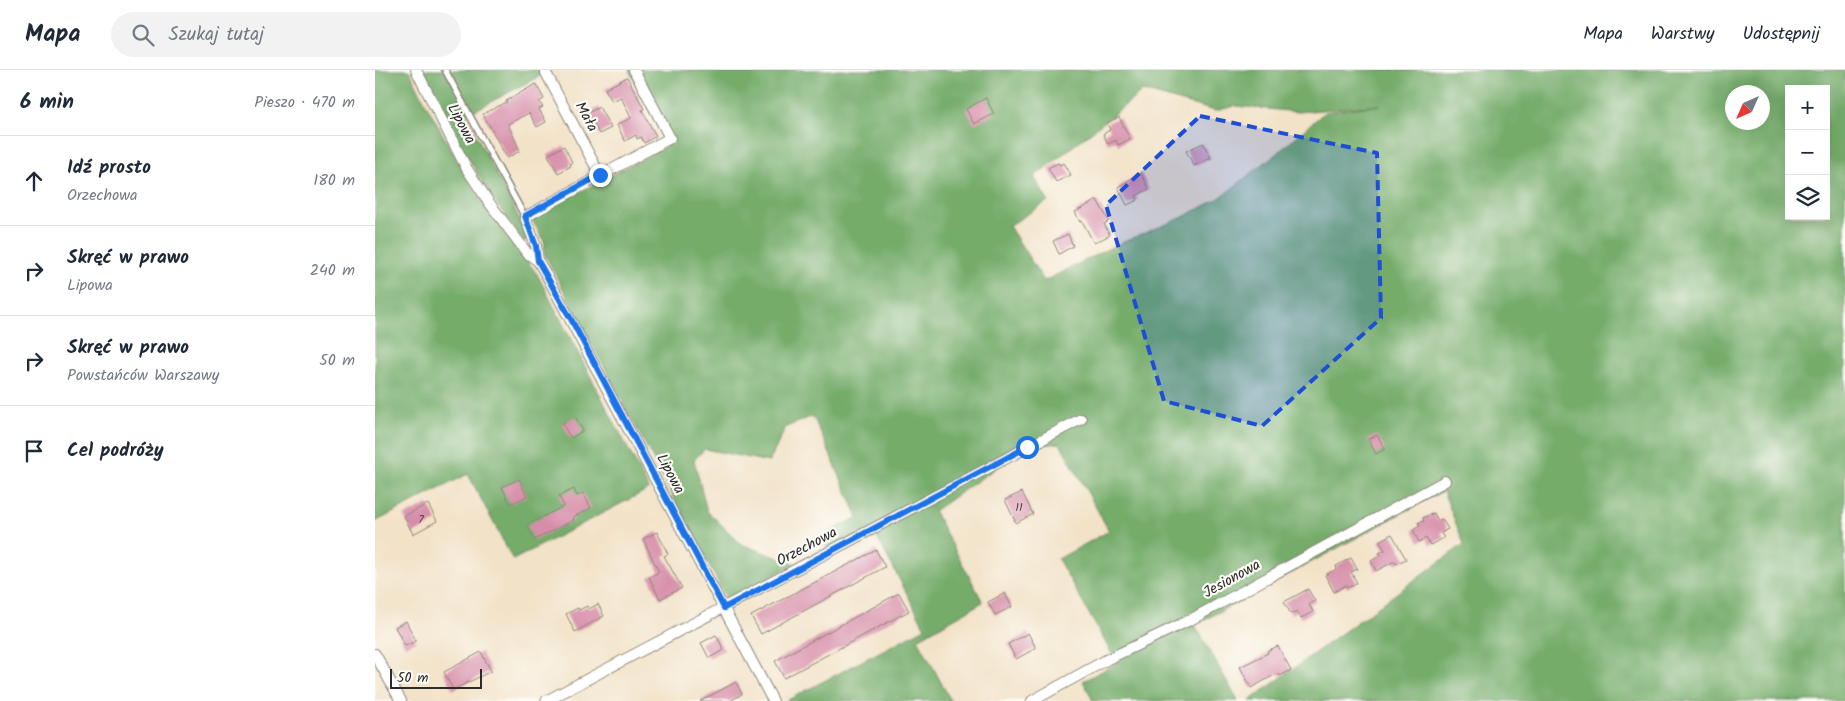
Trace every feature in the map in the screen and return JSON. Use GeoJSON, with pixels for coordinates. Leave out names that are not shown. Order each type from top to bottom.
{"type":"FeatureCollection","features":[{"type":"Feature","properties":{"kind":"street","name":"Lipowa"},"geometry":{"type":"LineString","coordinates":[[416,70],[467,169],[527,254],[538,261]]}},
{"type":"Feature","properties":{"kind":"street"},"geometry":{"type":"LineString","coordinates":[[525,216],[670,138],[634,70]]}},
{"type":"Feature","properties":{"kind":"street","name":"Mała"},"geometry":{"type":"LineString","coordinates":[[546,73],[600,175]]}},
{"type":"Feature","properties":{"kind":"street","name":"Lipowa"},"geometry":{"type":"LineString","coordinates":[[525,216],[536,246],[538,261],[571,319],[773,701]]}},
{"type":"Feature","properties":{"kind":"street","name":"Orzechowa"},"geometry":{"type":"LineString","coordinates":[[546,701],[1081,419]]}},
{"type":"Feature","properties":{"kind":"street","name":"Jesionowa"},"geometry":{"type":"LineString","coordinates":[[1032,701],[1108,659],[1190,620],[1445,480]]}},
{"type":"Feature","properties":{"kind":"street"},"geometry":{"type":"LineString","coordinates":[[375,654],[401,701]]}},
{"type":"Feature","properties":{"kind":"lane","name":"Lipowa"},"geometry":{"type":"LineString","coordinates":[[445,70],[525,216]]}},
{"type":"Feature","properties":{"kind":"highlighted area"},"geometry":{"type":"Polygon","coordinates":[[[1200,116],[1377,153],[1381,318],[1262,426],[1164,401],[1106,205],[1200,116]]]}},
{"type":"Feature","properties":{"kind":"green space"},"geometry":{"type":"Polygon","coordinates":[[[375,70],[409,70],[465,174],[489,211],[537,274],[649,489],[513,560],[468,474],[375,522],[375,70]]]}},
{"type":"Feature","properties":{"kind":"green space"},"geometry":{"type":"Polygon","coordinates":[[[422,70],[551,70],[470,113],[465,113],[529,237],[524,242],[495,201],[469,159],[444,115],[422,70]]]}},
{"type":"Feature","properties":{"kind":"green space"},"geometry":{"type":"Polygon","coordinates":[[[629,70],[1845,70],[1845,701],[1249,701],[1464,544],[1443,491],[1195,625],[1238,701],[1093,701],[1083,681],[1117,663],[1058,559],[1109,531],[1060,443],[1026,447],[934,511],[983,602],[918,639],[951,701],[786,701],[925,628],[877,537],[829,558],[824,535],[858,517],[813,416],[786,427],[769,462],[705,449],[694,460],[707,511],[741,544],[795,564],[727,599],[544,253],[545,243],[531,218],[668,145],[629,70]],[[1143,91],[1034,177],[1048,201],[1009,226],[1044,281],[1116,245],[1181,218],[1218,199],[1276,154],[1325,112],[1380,105],[1299,112],[1235,106],[1215,111],[1143,91]]]}},
{"type":"Feature","properties":{"kind":"building"},"geometry":{"type":"Polygon","coordinates":[[[627,77],[656,136],[644,143],[641,137],[637,139],[636,135],[625,141],[617,125],[631,118],[621,97],[612,101],[605,89],[627,77]]]}},
{"type":"Feature","properties":{"kind":"building"},"geometry":{"type":"Polygon","coordinates":[[[536,84],[544,99],[539,102],[543,107],[539,109],[546,122],[537,127],[529,113],[508,124],[520,151],[507,158],[483,114],[536,84]]]}},
{"type":"Feature","properties":{"kind":"building"},"geometry":{"type":"Polygon","coordinates":[[[986,98],[994,114],[974,124],[966,109],[986,98]]]}},
{"type":"Feature","properties":{"kind":"building"},"geometry":{"type":"Polygon","coordinates":[[[599,107],[611,128],[599,134],[588,113],[599,107]]]}},
{"type":"Feature","properties":{"kind":"building"},"geometry":{"type":"Polygon","coordinates":[[[1119,117],[1130,139],[1118,145],[1116,140],[1108,144],[1103,134],[1110,130],[1107,123],[1119,117]]]}},
{"type":"Feature","properties":{"kind":"building"},"geometry":{"type":"Polygon","coordinates":[[[1203,143],[1211,158],[1194,166],[1186,151],[1203,143]]]}},
{"type":"Feature","properties":{"kind":"building"},"geometry":{"type":"Polygon","coordinates":[[[564,146],[572,162],[571,166],[558,173],[548,155],[564,146]]]}},
{"type":"Feature","properties":{"kind":"building"},"geometry":{"type":"Polygon","coordinates":[[[1058,163],[1060,165],[1064,163],[1071,175],[1056,182],[1048,168],[1058,163]]]}},
{"type":"Feature","properties":{"kind":"building"},"geometry":{"type":"Polygon","coordinates":[[[1141,173],[1149,189],[1136,196],[1138,200],[1127,205],[1118,187],[1141,173]]]}},
{"type":"Feature","properties":{"kind":"building"},"geometry":{"type":"Polygon","coordinates":[[[1097,200],[1109,221],[1104,224],[1110,235],[1094,243],[1075,212],[1097,200]]]}},
{"type":"Feature","properties":{"kind":"building"},"geometry":{"type":"Polygon","coordinates":[[[1068,234],[1073,246],[1059,254],[1053,241],[1068,234]]]}},
{"type":"Feature","properties":{"kind":"building"},"geometry":{"type":"Polygon","coordinates":[[[575,416],[583,431],[571,438],[562,424],[575,416]]]}},
{"type":"Feature","properties":{"kind":"building"},"geometry":{"type":"Polygon","coordinates":[[[1377,435],[1385,449],[1376,454],[1368,439],[1377,435]]]}},
{"type":"Feature","properties":{"kind":"building"},"geometry":{"type":"Polygon","coordinates":[[[519,479],[527,496],[510,504],[502,487],[519,479]]]}},
{"type":"Feature","properties":{"kind":"building"},"geometry":{"type":"Polygon","coordinates":[[[574,489],[577,496],[583,493],[591,508],[573,517],[574,520],[534,540],[527,525],[564,506],[559,496],[574,489]]]}},
{"type":"Feature","properties":{"kind":"building"},"geometry":{"type":"Polygon","coordinates":[[[1022,492],[1033,514],[1016,523],[1005,500],[1022,492]]]}},
{"type":"Feature","properties":{"kind":"building"},"geometry":{"type":"Polygon","coordinates":[[[428,504],[437,521],[413,534],[404,516],[428,504]]]}},
{"type":"Feature","properties":{"kind":"building"},"geometry":{"type":"Polygon","coordinates":[[[1434,513],[1438,521],[1442,519],[1448,529],[1441,533],[1444,538],[1430,545],[1426,538],[1419,542],[1413,530],[1420,526],[1418,523],[1424,521],[1423,518],[1434,513]]]}},
{"type":"Feature","properties":{"kind":"building"},"geometry":{"type":"Polygon","coordinates":[[[657,532],[668,554],[664,556],[682,588],[660,599],[649,577],[659,572],[643,539],[657,532]]]}},
{"type":"Feature","properties":{"kind":"building"},"geometry":{"type":"Polygon","coordinates":[[[1392,534],[1406,559],[1396,564],[1395,561],[1376,571],[1371,561],[1385,550],[1379,541],[1392,534]]]}},
{"type":"Feature","properties":{"kind":"building"},"geometry":{"type":"Polygon","coordinates":[[[876,550],[885,567],[761,634],[751,616],[876,550]]]}},
{"type":"Feature","properties":{"kind":"building"},"geometry":{"type":"Polygon","coordinates":[[[1351,558],[1357,569],[1351,572],[1357,583],[1347,588],[1346,585],[1334,592],[1325,575],[1337,569],[1336,566],[1351,558]]]}},
{"type":"Feature","properties":{"kind":"building"},"geometry":{"type":"Polygon","coordinates":[[[1308,589],[1315,601],[1309,604],[1313,612],[1301,618],[1297,611],[1291,614],[1284,602],[1308,589]]]}},
{"type":"Feature","properties":{"kind":"building"},"geometry":{"type":"Polygon","coordinates":[[[899,593],[909,611],[784,678],[775,661],[899,593]]]}},
{"type":"Feature","properties":{"kind":"building"},"geometry":{"type":"Polygon","coordinates":[[[1005,593],[1012,607],[995,615],[988,602],[1005,593]]]}},
{"type":"Feature","properties":{"kind":"building"},"geometry":{"type":"Polygon","coordinates":[[[598,604],[604,616],[575,632],[566,614],[578,608],[579,610],[587,606],[589,609],[598,604]]]}},
{"type":"Feature","properties":{"kind":"building"},"geometry":{"type":"Polygon","coordinates":[[[406,621],[416,641],[405,646],[395,627],[406,621]]]}},
{"type":"Feature","properties":{"kind":"building"},"geometry":{"type":"Polygon","coordinates":[[[1028,633],[1036,648],[1016,659],[1008,644],[1028,633]]]}},
{"type":"Feature","properties":{"kind":"building"},"geometry":{"type":"Polygon","coordinates":[[[716,635],[724,650],[709,658],[701,643],[716,635]]]}},
{"type":"Feature","properties":{"kind":"building"},"geometry":{"type":"Polygon","coordinates":[[[1278,646],[1291,670],[1280,676],[1278,673],[1251,688],[1240,667],[1278,646]]]}},
{"type":"Feature","properties":{"kind":"building"},"geometry":{"type":"Polygon","coordinates":[[[481,652],[491,671],[453,690],[444,672],[481,652]]]}},
{"type":"Feature","properties":{"kind":"building"},"geometry":{"type":"Polygon","coordinates":[[[736,682],[742,694],[730,701],[700,701],[736,682]]]}},
{"type":"Feature","properties":{"kind":"route"},"geometry":{"type":"LineString","coordinates":[[600,175],[525,216],[536,246],[538,261],[571,319],[724,608],[1027,447]]}}]}
